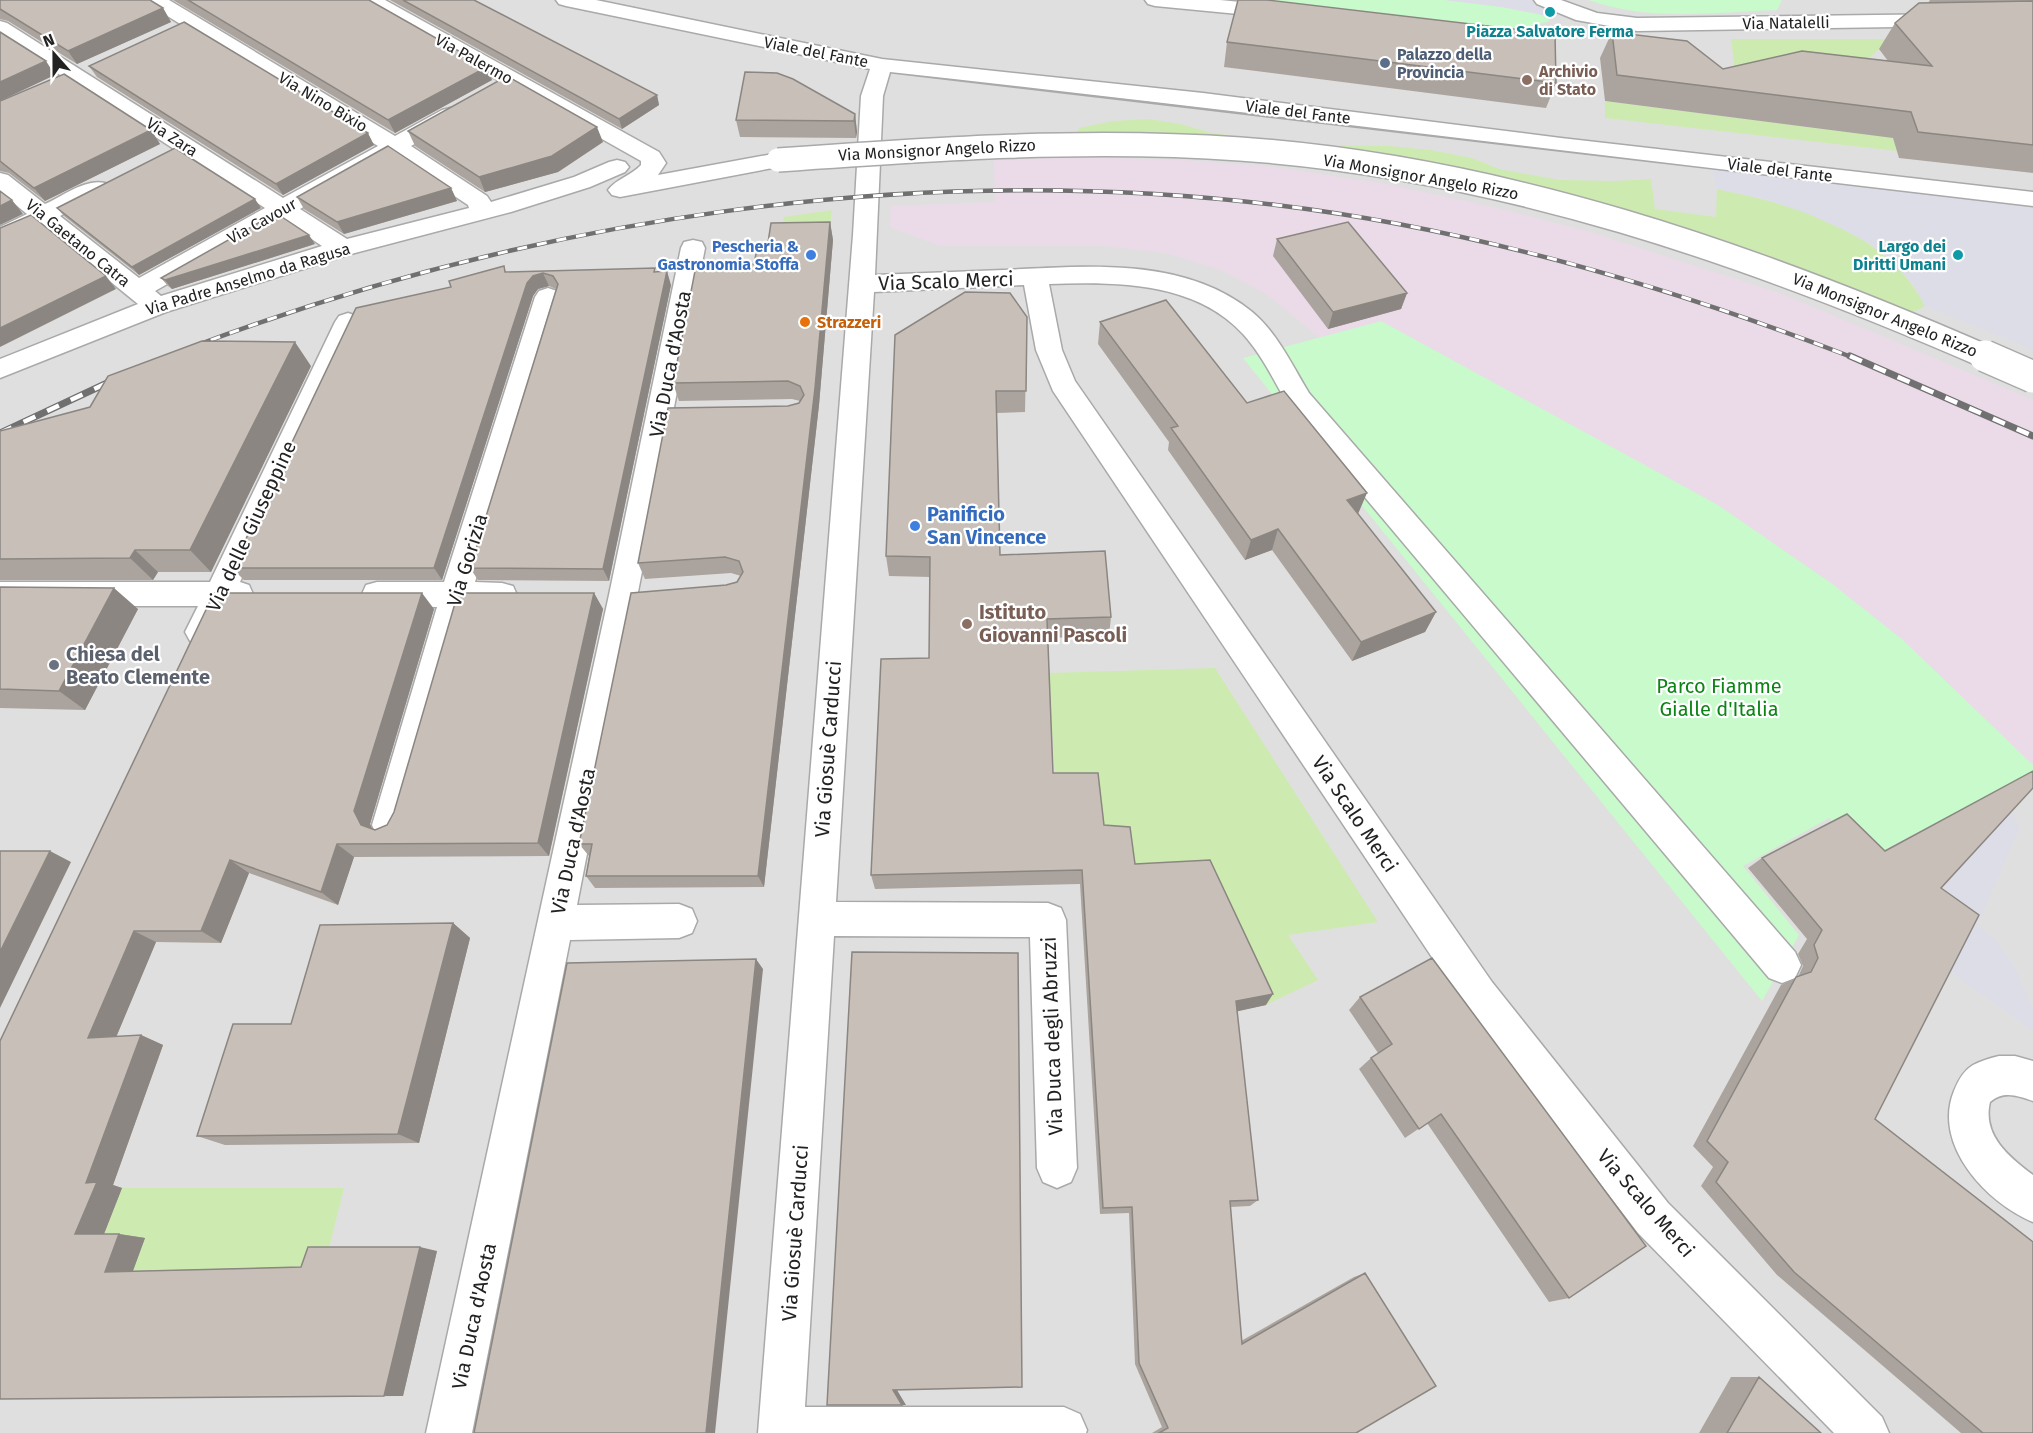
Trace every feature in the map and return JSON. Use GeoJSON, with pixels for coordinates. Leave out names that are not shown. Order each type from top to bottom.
{"type":"FeatureCollection","features":[{"type":"Feature","properties":{"kind":"street","name":"Via Nino Bixio"},"geometry":{"type":"LineString","coordinates":[[155,0],[395,146],[492,210]]}},
{"type":"Feature","properties":{"kind":"street","name":"Via Palermo"},"geometry":{"type":"LineString","coordinates":[[370,0],[493,91],[612,133],[619,153],[633,170]]}},
{"type":"Feature","properties":{"kind":"street","name":"Viale del Fante"},"geometry":{"type":"LineString","coordinates":[[566,0],[882,65],[1203,100],[1561,145],[2033,199]]}},
{"type":"Feature","properties":{"kind":"street"},"geometry":{"type":"LineString","coordinates":[[1155,0],[1300,15]]}},
{"type":"Feature","properties":{"kind":"street","name":"Via Natalelli"},"geometry":{"type":"LineString","coordinates":[[1544,0],[1583,17],[1624,24],[2033,19]]}},
{"type":"Feature","properties":{"kind":"street"},"geometry":{"type":"LineString","coordinates":[[1566,30],[1583,17]]}},
{"type":"Feature","properties":{"kind":"street"},"geometry":{"type":"LineString","coordinates":[[171,32],[192,22]]}},
{"type":"Feature","properties":{"kind":"street","name":"Via Zara"},"geometry":{"type":"LineString","coordinates":[[0,27],[76,76],[173,149],[283,209],[343,248]]}},
{"type":"Feature","properties":{"kind":"street","name":"Via Giosuè Carducci"},"geometry":{"type":"LineString","coordinates":[[781,1431],[861,284],[872,96],[882,65]]}},
{"type":"Feature","properties":{"kind":"street"},"geometry":{"type":"LineString","coordinates":[[54,86],[97,66]]}},
{"type":"Feature","properties":{"kind":"street","name":"Via Cavour"},"geometry":{"type":"LineString","coordinates":[[147,298],[283,209],[493,91]]}},
{"type":"Feature","properties":{"kind":"street","name":"Via Monsignor Angelo Rizzo"},"geometry":{"type":"LineString","coordinates":[[778,160],[989,145],[1117,143],[1245,149],[1363,165],[1476,184],[1581,210],[1708,247],[1851,299],[2033,377]]}},
{"type":"Feature","properties":{"kind":"street"},"geometry":{"type":"LineString","coordinates":[[633,170],[778,160]]}},
{"type":"Feature","properties":{"kind":"street"},"geometry":{"type":"LineString","coordinates":[[633,170],[675,179],[778,160]]}},
{"type":"Feature","properties":{"kind":"street","name":"Via Padre Anselmo da Ragusa"},"geometry":{"type":"LineString","coordinates":[[0,369],[147,298],[492,210],[582,182],[633,170]]}},
{"type":"Feature","properties":{"kind":"street","name":"Via Gaetano Catra"},"geometry":{"type":"LineString","coordinates":[[0,180],[147,298]]}},
{"type":"Feature","properties":{"kind":"street"},"geometry":{"type":"LineString","coordinates":[[0,237],[113,180]]}},
{"type":"Feature","properties":{"kind":"street","name":"Via Duca d'Aosta"},"geometry":{"type":"LineString","coordinates":[[449,1433],[624,594],[673,413],[693,248]]}},
{"type":"Feature","properties":{"kind":"street"},"geometry":{"type":"LineString","coordinates":[[1035,277],[1098,275],[1177,285],[1233,310],[1251,326],[1299,400],[1782,965]]}},
{"type":"Feature","properties":{"kind":"street","name":"Via Scalo Merci"},"geometry":{"type":"LineString","coordinates":[[861,284],[1035,277],[1049,350],[1063,384],[1479,995],[1653,1218],[1866,1433]]}},
{"type":"Feature","properties":{"kind":"street","name":"Via Gorizia"},"geometry":{"type":"LineString","coordinates":[[389,825],[456,594],[548,297]]}},
{"type":"Feature","properties":{"kind":"street","name":"Via delle Giuseppine"},"geometry":{"type":"LineString","coordinates":[[189,658],[348,322]]}},
{"type":"Feature","properties":{"kind":"street"},"geometry":{"type":"LineString","coordinates":[[0,594],[267,594]]}},
{"type":"Feature","properties":{"kind":"street"},"geometry":{"type":"LineString","coordinates":[[350,594],[528,595]]}},
{"type":"Feature","properties":{"kind":"street","name":"Via Duca degli Abruzzi"},"geometry":{"type":"LineString","coordinates":[[816,919],[1048,920],[1057,1168]]}},
{"type":"Feature","properties":{"kind":"street"},"geometry":{"type":"LineString","coordinates":[[556,923],[679,921]]}},
{"type":"Feature","properties":{"kind":"street"},"geometry":{"type":"LineString","coordinates":[[2033,1082],[2011,1076],[1995,1077],[1981,1082],[1971,1094],[1967,1108],[1969,1128],[1977,1148],[1991,1167],[2033,1201]]}},
{"type":"Feature","properties":{"kind":"street"},"geometry":{"type":"LineString","coordinates":[[781,1431],[1064,1430]]}},
{"type":"Feature","properties":{"kind":"shaded area"},"geometry":{"type":"Polygon","coordinates":[[[0,0],[2033,0],[2033,1433],[0,1433],[0,0]]]}},
{"type":"Feature","properties":{"kind":"shaded area","name":"Piazza Salvatore Ferma"},"geometry":{"type":"Polygon","coordinates":[[[1445,0],[1544,0],[1583,17],[1548,16],[1502,7],[1445,0]]]}},
{"type":"Feature","properties":{"kind":"shaded area"},"geometry":{"type":"Polygon","coordinates":[[[1077,157],[1182,160],[1274,167],[1386,184],[1497,208],[1586,231],[1782,294],[2033,400],[2033,765],[1903,640],[1831,583],[1718,505],[1381,321],[1320,338],[1265,293],[1221,270],[1166,253],[1104,246],[940,246],[890,227],[891,206],[995,202],[994,160],[1077,157]]]}},
{"type":"Feature","properties":{"kind":"shaded area","name":"Largo dei Diritti Umani"},"geometry":{"type":"Polygon","coordinates":[[[1710,162],[2033,199],[2033,350],[1925,306],[1913,284],[1895,264],[1872,245],[1842,229],[1804,212],[1764,199],[1717,189],[1710,162]]]}},
{"type":"Feature","properties":{"kind":"shaded area"},"geometry":{"type":"Polygon","coordinates":[[[1992,795],[2015,817],[2020,828],[1977,925],[1994,938],[2013,963],[2033,1009],[2033,1031],[1940,965],[1924,897],[1992,795]]]}},
{"type":"Feature","properties":{"kind":"green space"},"geometry":{"type":"Polygon","coordinates":[[[1248,0],[1445,0],[1502,7],[1548,16],[1549,21],[1514,28],[1248,0]]]}},
{"type":"Feature","properties":{"kind":"green space"},"geometry":{"type":"Polygon","coordinates":[[[1589,0],[1782,0],[1777,10],[1682,14],[1635,11],[1589,0]]]}},
{"type":"Feature","properties":{"kind":"green space"},"geometry":{"type":"Polygon","coordinates":[[[1731,39],[1890,39],[1867,60],[1897,151],[1605,118],[1605,101],[1870,135],[1735,71],[1731,39]]]}},
{"type":"Feature","properties":{"kind":"green space"},"geometry":{"type":"Polygon","coordinates":[[[1149,119],[1180,124],[1212,133],[1304,145],[1389,146],[1430,150],[1472,158],[1499,169],[1559,180],[1651,179],[1655,209],[1716,217],[1717,189],[1777,203],[1836,225],[1863,240],[1887,258],[1908,280],[1925,306],[1911,313],[1523,186],[1075,136],[1079,128],[1113,121],[1149,119]]]}},
{"type":"Feature","properties":{"kind":"green space"},"geometry":{"type":"Polygon","coordinates":[[[832,210],[829,232],[781,234],[784,217],[832,210]]]}},
{"type":"Feature","properties":{"kind":"green space","name":"Parco Fiamme Gialle d'Italia"},"geometry":{"type":"Polygon","coordinates":[[[1381,321],[1718,505],[1831,583],[1903,640],[2033,765],[2033,772],[1869,858],[1829,818],[1743,866],[1799,935],[1762,1001],[1243,358],[1381,321]]]}},
{"type":"Feature","properties":{"kind":"green space"},"geometry":{"type":"Polygon","coordinates":[[[1215,668],[1378,922],[1288,935],[1318,980],[1266,1005],[1131,878],[1056,790],[1048,673],[1215,668]]]}},
{"type":"Feature","properties":{"kind":"green space"},"geometry":{"type":"Polygon","coordinates":[[[122,1188],[344,1188],[328,1252],[87,1398],[102,1239],[122,1188]]]}},
{"type":"Feature","properties":{"kind":"building"},"geometry":{"type":"Polygon","coordinates":[[[0,0],[150,0],[163,8],[68,51],[0,9],[0,0]]]}},
{"type":"Feature","properties":{"kind":"building"},"geometry":{"type":"Polygon","coordinates":[[[188,0],[369,0],[487,67],[388,120],[188,0]]]}},
{"type":"Feature","properties":{"kind":"building"},"geometry":{"type":"Polygon","coordinates":[[[403,0],[474,0],[657,95],[619,119],[403,0]]]}},
{"type":"Feature","properties":{"kind":"building"},"geometry":{"type":"Polygon","coordinates":[[[1238,0],[1267,0],[1555,34],[1556,83],[1227,42],[1238,0]]]}},
{"type":"Feature","properties":{"kind":"building"},"geometry":{"type":"Polygon","coordinates":[[[2033,1],[2033,145],[1918,132],[1911,112],[1617,75],[1612,32],[1687,41],[1723,69],[1802,51],[1932,66],[1895,23],[1919,3],[2033,1]]]}},
{"type":"Feature","properties":{"kind":"building"},"geometry":{"type":"Polygon","coordinates":[[[184,22],[368,133],[276,184],[89,66],[184,22]]]}},
{"type":"Feature","properties":{"kind":"building"},"geometry":{"type":"Polygon","coordinates":[[[0,32],[46,61],[0,82],[0,32]]]}},
{"type":"Feature","properties":{"kind":"building"},"geometry":{"type":"Polygon","coordinates":[[[745,72],[777,73],[793,79],[855,114],[854,121],[736,120],[745,72]]]}},
{"type":"Feature","properties":{"kind":"building"},"geometry":{"type":"Polygon","coordinates":[[[64,74],[151,130],[34,188],[0,161],[0,101],[64,74]]]}},
{"type":"Feature","properties":{"kind":"building"},"geometry":{"type":"Polygon","coordinates":[[[507,76],[597,127],[552,156],[479,177],[408,131],[507,76]]]}},
{"type":"Feature","properties":{"kind":"building"},"geometry":{"type":"Polygon","coordinates":[[[388,146],[451,188],[337,222],[297,197],[388,146]]]}},
{"type":"Feature","properties":{"kind":"building"},"geometry":{"type":"Polygon","coordinates":[[[175,148],[255,199],[132,267],[57,208],[175,148]]]}},
{"type":"Feature","properties":{"kind":"building"},"geometry":{"type":"Polygon","coordinates":[[[0,191],[12,200],[0,206],[0,191]]]}},
{"type":"Feature","properties":{"kind":"building"},"geometry":{"type":"Polygon","coordinates":[[[276,213],[309,235],[165,280],[161,278],[276,213]]]}},
{"type":"Feature","properties":{"kind":"building"},"geometry":{"type":"Polygon","coordinates":[[[31,215],[106,276],[0,328],[0,228],[31,215]]]}},
{"type":"Feature","properties":{"kind":"building"},"geometry":{"type":"Polygon","coordinates":[[[830,222],[815,388],[758,876],[586,876],[592,844],[579,844],[631,593],[726,585],[737,582],[743,572],[739,561],[725,557],[638,563],[668,408],[788,406],[799,403],[804,395],[800,386],[788,381],[673,383],[696,266],[754,264],[757,249],[767,249],[771,223],[830,222]]]}},
{"type":"Feature","properties":{"kind":"building"},"geometry":{"type":"Polygon","coordinates":[[[1348,222],[1407,293],[1333,312],[1277,239],[1348,222]]]}},
{"type":"Feature","properties":{"kind":"building"},"geometry":{"type":"Polygon","coordinates":[[[504,266],[505,272],[655,268],[654,272],[667,271],[603,569],[470,568],[558,284],[553,276],[543,273],[533,276],[527,283],[434,568],[232,568],[356,308],[451,287],[449,281],[504,266]]]}},
{"type":"Feature","properties":{"kind":"building"},"geometry":{"type":"Polygon","coordinates":[[[965,292],[1010,293],[1027,317],[1026,391],[996,391],[1000,555],[1105,551],[1111,617],[1047,619],[1053,773],[1098,773],[1104,825],[1130,827],[1135,864],[1210,860],[1273,994],[1236,1001],[1258,1200],[1230,1201],[1242,1344],[1365,1273],[1436,1386],[1356,1433],[1159,1433],[1168,1428],[1139,1363],[1132,1207],[1103,1208],[1082,870],[871,875],[881,659],[929,658],[930,557],[886,556],[895,335],[965,292]]]}},
{"type":"Feature","properties":{"kind":"building"},"geometry":{"type":"Polygon","coordinates":[[[1166,300],[1247,403],[1284,391],[1367,493],[1347,500],[1436,612],[1361,642],[1278,529],[1251,540],[1171,428],[1178,426],[1100,322],[1166,300]]]}},
{"type":"Feature","properties":{"kind":"building"},"geometry":{"type":"Polygon","coordinates":[[[202,341],[295,342],[190,550],[135,550],[130,558],[0,559],[0,431],[90,407],[108,376],[202,341]]]}},
{"type":"Feature","properties":{"kind":"building"},"geometry":{"type":"Polygon","coordinates":[[[0,587],[114,588],[59,691],[0,689],[0,587]]]}},
{"type":"Feature","properties":{"kind":"building"},"geometry":{"type":"Polygon","coordinates":[[[214,593],[422,593],[354,811],[361,825],[375,830],[387,825],[394,812],[458,593],[594,593],[538,843],[337,844],[321,892],[230,860],[201,931],[134,931],[88,1038],[141,1035],[86,1183],[97,1182],[75,1234],[119,1234],[105,1272],[301,1267],[308,1247],[420,1247],[384,1396],[0,1399],[0,1041],[214,593]]]}},
{"type":"Feature","properties":{"kind":"building"},"geometry":{"type":"Polygon","coordinates":[[[2033,771],[2033,788],[1941,888],[1979,915],[1875,1119],[2033,1242],[2033,1433],[1983,1433],[1794,1272],[1716,1182],[1728,1162],[1707,1141],[1796,977],[1811,972],[1818,958],[1814,945],[1822,930],[1762,858],[1847,814],[1885,851],[2033,771]]]}},
{"type":"Feature","properties":{"kind":"building"},"geometry":{"type":"Polygon","coordinates":[[[0,851],[50,851],[0,952],[0,851]]]}},
{"type":"Feature","properties":{"kind":"building"},"geometry":{"type":"Polygon","coordinates":[[[453,923],[398,1134],[197,1136],[233,1024],[291,1024],[320,925],[453,923]]]}},
{"type":"Feature","properties":{"kind":"building"},"geometry":{"type":"Polygon","coordinates":[[[852,952],[1018,953],[1022,1387],[893,1390],[902,1405],[827,1405],[852,952]]]}},
{"type":"Feature","properties":{"kind":"building"},"geometry":{"type":"Polygon","coordinates":[[[1432,958],[1646,1246],[1569,1298],[1441,1114],[1419,1129],[1371,1058],[1392,1044],[1360,997],[1432,958]]]}},
{"type":"Feature","properties":{"kind":"building"},"geometry":{"type":"Polygon","coordinates":[[[756,959],[706,1433],[474,1433],[567,963],[756,959]]]}},
{"type":"Feature","properties":{"kind":"building"},"geometry":{"type":"Polygon","coordinates":[[[1759,1377],[1821,1433],[1727,1433],[1759,1377]]]}},
{"type":"Feature","properties":{"kind":"railway"},"geometry":{"type":"LineString","coordinates":[[192,347],[322,302],[455,264],[590,234],[726,211],[863,197],[1001,190],[1139,193],[1276,205],[1424,229],[1497,245],[1642,284],[1854,358]]}},
{"type":"Feature","properties":{"kind":"railway"},"geometry":{"type":"LineString","coordinates":[[1850,356],[2033,436]]}},
{"type":"Feature","properties":{"kind":"railway"},"geometry":{"type":"LineString","coordinates":[[0,433],[120,377]]}},
{"type":"Feature","properties":{"kind":"place","name":"Piazza Salvatore Ferma"},"geometry":{"type":"Point","coordinates":[1550,12]}},
{"type":"Feature","properties":{"kind":"place","name":"Palazzo della Provincia"},"geometry":{"type":"Point","coordinates":[1385,63]}},
{"type":"Feature","properties":{"kind":"place","name":"Archivio di Stato"},"geometry":{"type":"Point","coordinates":[1527,80]}},
{"type":"Feature","properties":{"kind":"place","name":"Pescheria & Gastronomia Stoffa"},"geometry":{"type":"Point","coordinates":[811,255]}},
{"type":"Feature","properties":{"kind":"place","name":"Largo dei Diritti Umani"},"geometry":{"type":"Point","coordinates":[1958,255]}},
{"type":"Feature","properties":{"kind":"place","name":"Strazzeri"},"geometry":{"type":"Point","coordinates":[805,322]}},
{"type":"Feature","properties":{"kind":"place","name":"Panificio San Vincence"},"geometry":{"type":"Point","coordinates":[915,526]}},
{"type":"Feature","properties":{"kind":"place","name":"Istituto Giovanni Pascoli"},"geometry":{"type":"Point","coordinates":[967,624]}},
{"type":"Feature","properties":{"kind":"place","name":"Chiesa del Beato Clemente"},"geometry":{"type":"Point","coordinates":[54,665]}}]}
